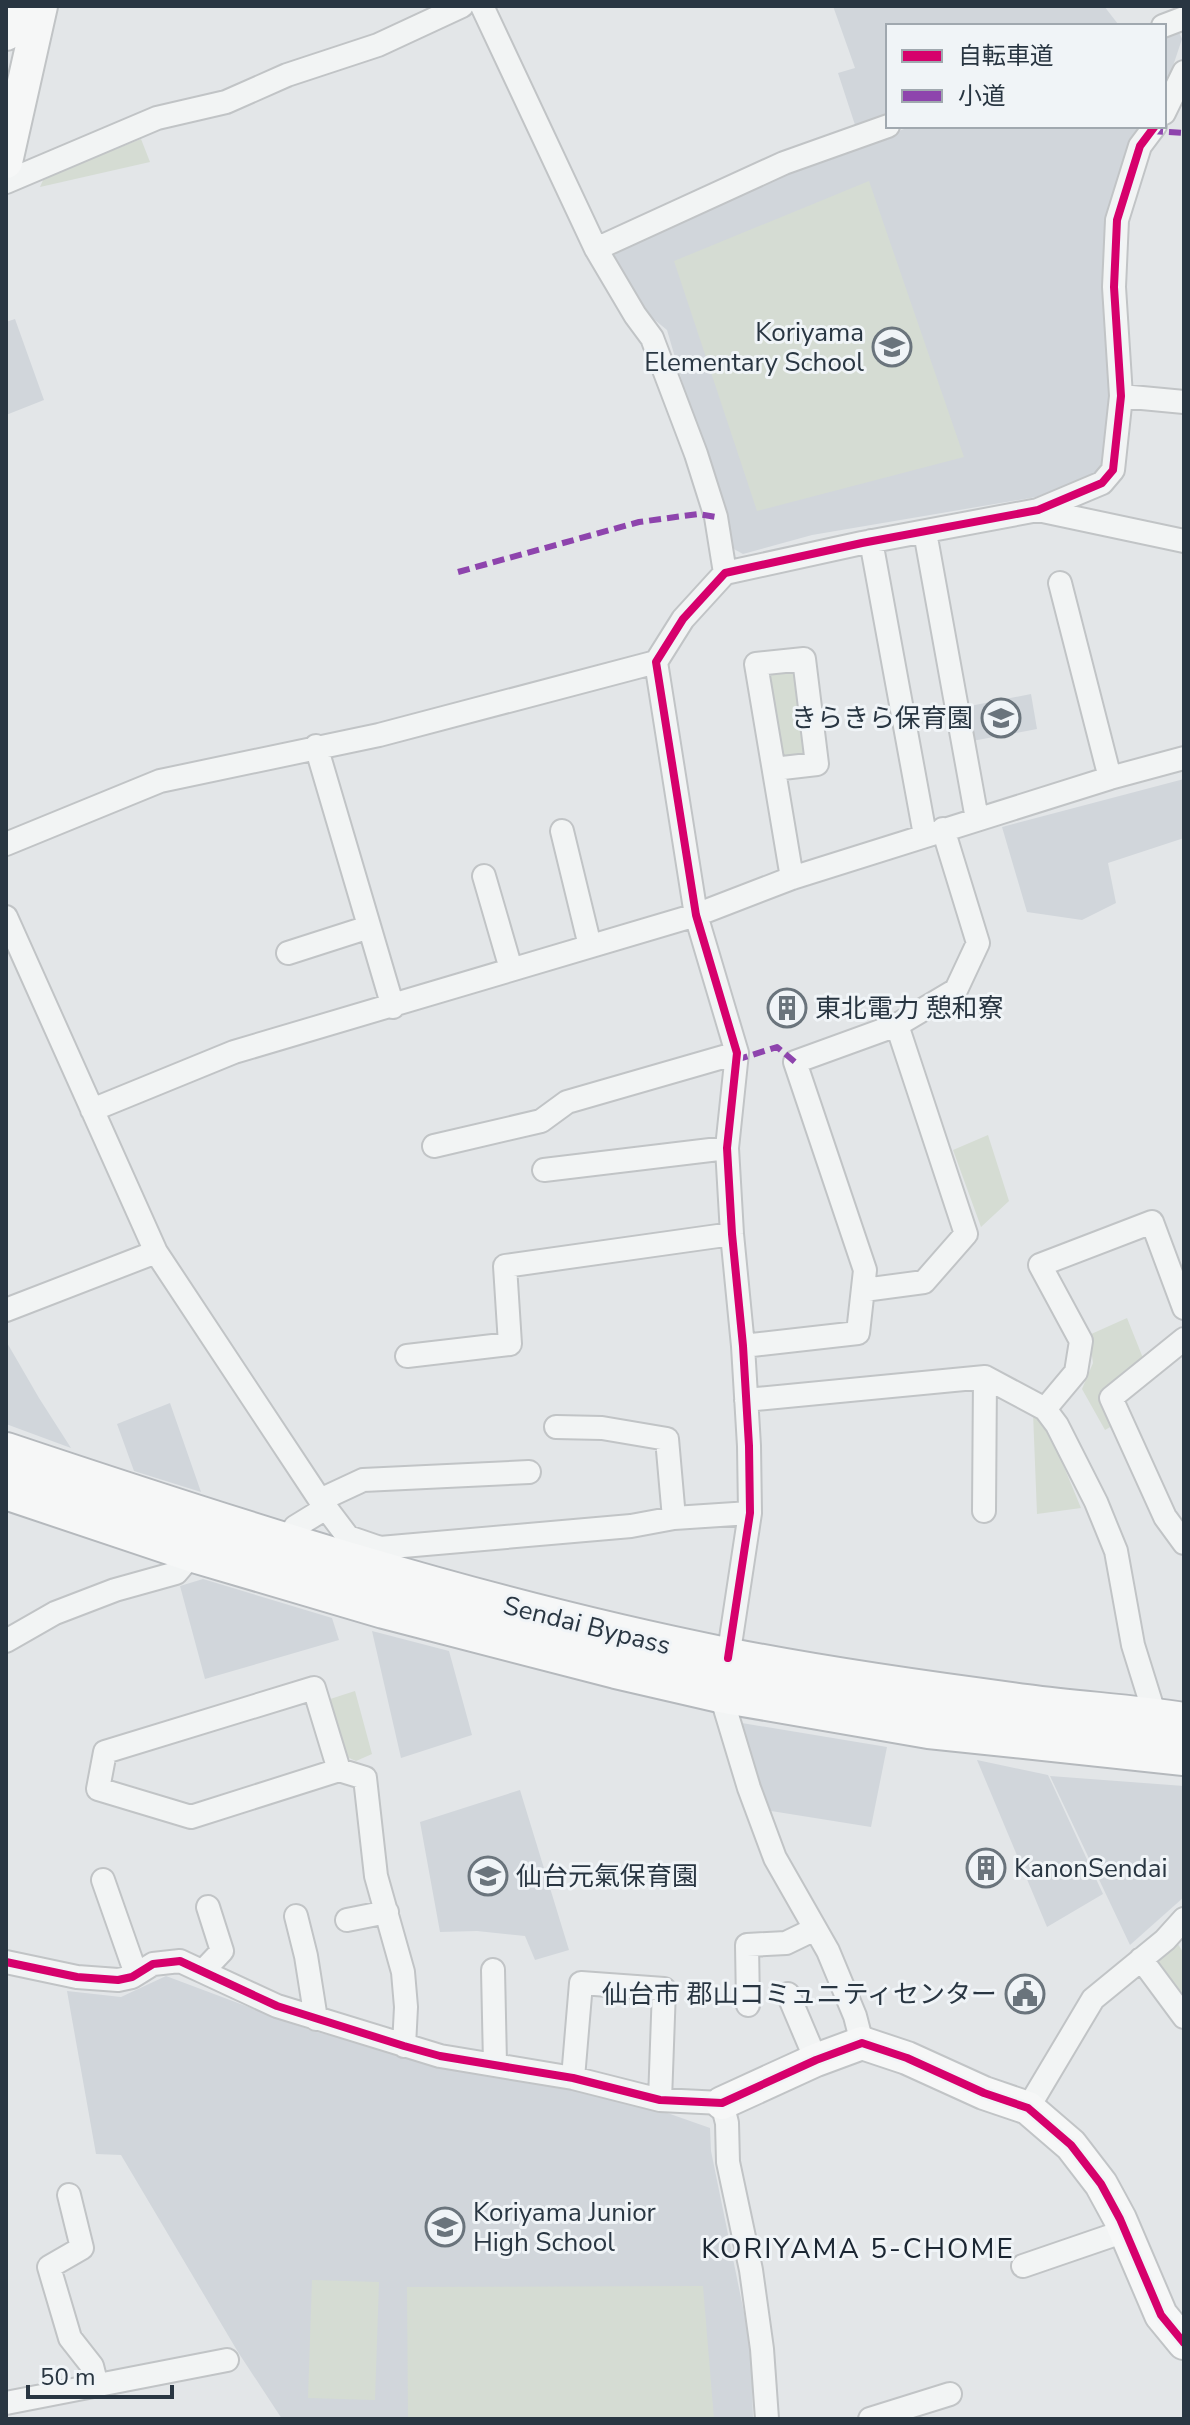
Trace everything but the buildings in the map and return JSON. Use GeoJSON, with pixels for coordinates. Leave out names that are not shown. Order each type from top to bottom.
{"type":"FeatureCollection","features":[{"type":"Feature","properties":{"kind":"highway","name":"Sendai Bypass"},"geometry":{"type":"LineString","coordinates":[[6,1453],[160,1505],[447,1591],[614,1634],[724,1675],[929,1728],[1184,1755]]}},
{"type":"Feature","properties":{"kind":"highway","name":"Sendai Bypass"},"geometry":{"type":"LineString","coordinates":[[6,1489],[194,1552],[400,1612],[616,1668],[724,1675],[1170,1721]]}},
{"type":"Feature","properties":{"kind":"street"},"geometry":{"type":"LineString","coordinates":[[6,34],[13,6]]}},
{"type":"Feature","properties":{"kind":"street"},"geometry":{"type":"LineString","coordinates":[[6,162],[41,6]]}},
{"type":"Feature","properties":{"kind":"street"},"geometry":{"type":"LineString","coordinates":[[6,182],[157,118],[226,102],[287,75],[378,45],[462,6]]}},
{"type":"Feature","properties":{"kind":"street"},"geometry":{"type":"LineString","coordinates":[[482,6],[596,249],[652,338],[716,517],[725,573]]}},
{"type":"Feature","properties":{"kind":"street"},"geometry":{"type":"LineString","coordinates":[[1166,109],[1184,72]]}},
{"type":"Feature","properties":{"kind":"street"},"geometry":{"type":"LineString","coordinates":[[596,249],[784,163],[886,127]]}},
{"type":"Feature","properties":{"kind":"street"},"geometry":{"type":"LineString","coordinates":[[862,2043],[855,2016],[828,1951],[775,1858],[749,1788],[724,1675],[750,1513],[743,1346],[727,1148],[737,1053],[696,915],[656,662],[683,619],[725,573],[871,541],[1038,510],[1102,483],[1113,470],[1121,396],[1114,287],[1117,220],[1140,146],[1154,128]]}},
{"type":"Feature","properties":{"kind":"street"},"geometry":{"type":"LineString","coordinates":[[1121,396],[1184,402]]}},
{"type":"Feature","properties":{"kind":"street"},"geometry":{"type":"LineString","coordinates":[[1038,510],[1184,541]]}},
{"type":"Feature","properties":{"kind":"street"},"geometry":{"type":"LineString","coordinates":[[925,532],[977,819]]}},
{"type":"Feature","properties":{"kind":"street"},"geometry":{"type":"LineString","coordinates":[[743,1346],[858,1333],[865,1270],[795,1062],[897,1025],[956,990],[978,943],[934,832],[871,541]]}},
{"type":"Feature","properties":{"kind":"street"},"geometry":{"type":"LineString","coordinates":[[1060,583],[1110,778]]}},
{"type":"Feature","properties":{"kind":"street"},"geometry":{"type":"LineString","coordinates":[[774,769],[817,764],[804,659],[756,664],[792,878]]}},
{"type":"Feature","properties":{"kind":"street"},"geometry":{"type":"LineString","coordinates":[[6,844],[160,781],[379,735],[656,662]]}},
{"type":"Feature","properties":{"kind":"street"},"geometry":{"type":"LineString","coordinates":[[316,746],[393,1007]]}},
{"type":"Feature","properties":{"kind":"street"},"geometry":{"type":"LineString","coordinates":[[92,1110],[234,1052],[696,915],[792,878],[934,832],[1184,758]]}},
{"type":"Feature","properties":{"kind":"street"},"geometry":{"type":"LineString","coordinates":[[562,831],[590,946]]}},
{"type":"Feature","properties":{"kind":"street"},"geometry":{"type":"LineString","coordinates":[[484,876],[511,969]]}},
{"type":"Feature","properties":{"kind":"street"},"geometry":{"type":"LineString","coordinates":[[6,917],[156,1252],[348,1537],[380,1548],[750,1513]]}},
{"type":"Feature","properties":{"kind":"street"},"geometry":{"type":"LineString","coordinates":[[288,953],[369,927]]}},
{"type":"Feature","properties":{"kind":"street"},"geometry":{"type":"LineString","coordinates":[[864,1290],[924,1282],[966,1234],[897,1025]]}},
{"type":"Feature","properties":{"kind":"street"},"geometry":{"type":"LineString","coordinates":[[434,1146],[541,1121],[567,1102],[737,1053]]}},
{"type":"Feature","properties":{"kind":"street"},"geometry":{"type":"LineString","coordinates":[[544,1170],[727,1148]]}},
{"type":"Feature","properties":{"kind":"street"},"geometry":{"type":"LineString","coordinates":[[1045,1409],[1076,1372],[1081,1341],[1040,1265],[1152,1222],[1184,1308]]}},
{"type":"Feature","properties":{"kind":"street"},"geometry":{"type":"LineString","coordinates":[[407,1356],[510,1344],[505,1266],[732,1234]]}},
{"type":"Feature","properties":{"kind":"street"},"geometry":{"type":"LineString","coordinates":[[6,1310],[156,1252]]}},
{"type":"Feature","properties":{"kind":"street"},"geometry":{"type":"LineString","coordinates":[[1184,1339],[1111,1398],[1165,1517],[1184,1543]]}},
{"type":"Feature","properties":{"kind":"street"},"geometry":{"type":"LineString","coordinates":[[746,1400],[985,1377],[1045,1409],[1057,1425],[1096,1502],[1116,1551],[1133,1645],[1170,1721]]}},
{"type":"Feature","properties":{"kind":"street"},"geometry":{"type":"LineString","coordinates":[[984,1511],[985,1377]]}},
{"type":"Feature","properties":{"kind":"street"},"geometry":{"type":"LineString","coordinates":[[556,1427],[602,1428],[667,1439],[674,1518]]}},
{"type":"Feature","properties":{"kind":"street"},"geometry":{"type":"LineString","coordinates":[[287,1543],[295,1527],[323,1504],[363,1480],[529,1472]]}},
{"type":"Feature","properties":{"kind":"street"},"geometry":{"type":"LineString","coordinates":[[6,1641],[55,1613],[115,1590],[176,1573],[194,1552]]}},
{"type":"Feature","properties":{"kind":"street"},"geometry":{"type":"LineString","coordinates":[[339,1770],[314,1688],[105,1752],[98,1789],[191,1817],[339,1770],[365,1778],[376,1876],[403,1972],[406,2007],[404,2046]]}},
{"type":"Feature","properties":{"kind":"street"},"geometry":{"type":"LineString","coordinates":[[103,1880],[136,1974]]}},
{"type":"Feature","properties":{"kind":"street"},"geometry":{"type":"LineString","coordinates":[[204,1970],[222,1951],[208,1907]]}},
{"type":"Feature","properties":{"kind":"street"},"geometry":{"type":"LineString","coordinates":[[347,1920],[387,1912]]}},
{"type":"Feature","properties":{"kind":"street"},"geometry":{"type":"LineString","coordinates":[[296,1916],[316,2019]]}},
{"type":"Feature","properties":{"kind":"street"},"geometry":{"type":"LineString","coordinates":[[1028,2108],[1093,1999],[1165,1940],[1184,1919]]}},
{"type":"Feature","properties":{"kind":"street"},"geometry":{"type":"LineString","coordinates":[[748,2005],[738,1980],[747,1945],[786,1943],[815,1929]]}},
{"type":"Feature","properties":{"kind":"street"},"geometry":{"type":"LineString","coordinates":[[1141,1959],[1184,2017]]}},
{"type":"Feature","properties":{"kind":"street"},"geometry":{"type":"LineString","coordinates":[[6,1962],[99,1980],[118,1980],[153,1964],[180,1961],[277,2006],[404,2046],[440,2056],[573,2078],[660,2100],[722,2103],[816,2060],[862,2043],[907,2058],[984,2093],[1028,2108],[1078,2155],[1101,2184],[1161,2315],[1184,2343]]}},
{"type":"Feature","properties":{"kind":"street"},"geometry":{"type":"LineString","coordinates":[[493,1970],[495,2063]]}},
{"type":"Feature","properties":{"kind":"street"},"geometry":{"type":"LineString","coordinates":[[573,2078],[581,1983],[664,1989],[660,2100]]}},
{"type":"Feature","properties":{"kind":"street"},"geometry":{"type":"LineString","coordinates":[[788,1994],[816,2060]]}},
{"type":"Feature","properties":{"kind":"street"},"geometry":{"type":"LineString","coordinates":[[722,2103],[727,2123],[728,2162],[751,2270],[762,2349],[767,2419]]}},
{"type":"Feature","properties":{"kind":"street"},"geometry":{"type":"LineString","coordinates":[[69,2195],[82,2248],[49,2267],[70,2338],[92,2366],[97,2386]]}},
{"type":"Feature","properties":{"kind":"street"},"geometry":{"type":"LineString","coordinates":[[1023,2266],[1125,2231]]}},
{"type":"Feature","properties":{"kind":"street"},"geometry":{"type":"LineString","coordinates":[[6,2403],[227,2360]]}},
{"type":"Feature","properties":{"kind":"street"},"geometry":{"type":"LineString","coordinates":[[870,2419],[950,2394]]}},
{"type":"Feature","properties":{"kind":"shaded area"},"geometry":{"type":"Polygon","coordinates":[[[833,6],[1104,6],[1118,24],[886,24],[886,118],[856,128],[838,73],[855,68],[833,6]]]}},
{"type":"Feature","properties":{"kind":"shaded area"},"geometry":{"type":"Polygon","coordinates":[[[1178,30],[1182,39],[1166,87],[1166,34],[1178,30]]]}},
{"type":"Feature","properties":{"kind":"shaded area","name":"Koriyama Elementary School"},"geometry":{"type":"Polygon","coordinates":[[[907,128],[1144,128],[1131,154],[1115,363],[1101,471],[1036,497],[812,535],[743,554],[732,548],[716,478],[691,412],[667,330],[639,307],[614,258],[619,245],[750,187],[907,128]]]}},
{"type":"Feature","properties":{"kind":"shaded area"},"geometry":{"type":"Polygon","coordinates":[[[141,139],[150,162],[40,187],[44,178],[141,139]]]}},
{"type":"Feature","properties":{"kind":"shaded area"},"geometry":{"type":"Polygon","coordinates":[[[869,181],[964,457],[757,511],[674,261],[869,181]]]}},
{"type":"Feature","properties":{"kind":"shaded area"},"geometry":{"type":"Polygon","coordinates":[[[15,319],[44,400],[6,415],[6,322],[15,319]]]}},
{"type":"Feature","properties":{"kind":"shaded area"},"geometry":{"type":"Polygon","coordinates":[[[787,670],[799,676],[806,755],[795,758],[781,754],[767,681],[772,673],[787,670]]]}},
{"type":"Feature","properties":{"kind":"shaded area","name":"きらきら保育園"},"geometry":{"type":"Polygon","coordinates":[[[1031,694],[1037,729],[972,741],[965,707],[1031,694]]]}},
{"type":"Feature","properties":{"kind":"shaded area"},"geometry":{"type":"Polygon","coordinates":[[[1184,779],[1184,838],[1108,863],[1116,903],[1082,920],[1027,912],[1002,827],[1184,779]]]}},
{"type":"Feature","properties":{"kind":"shaded area"},"geometry":{"type":"Polygon","coordinates":[[[988,1135],[1009,1201],[981,1227],[953,1150],[988,1135]]]}},
{"type":"Feature","properties":{"kind":"shaded area"},"geometry":{"type":"Polygon","coordinates":[[[1127,1318],[1145,1363],[1112,1387],[1112,1426],[1105,1430],[1082,1389],[1093,1363],[1089,1335],[1127,1318]]]}},
{"type":"Feature","properties":{"kind":"shaded area"},"geometry":{"type":"Polygon","coordinates":[[[6,1341],[39,1398],[71,1448],[6,1424],[6,1341]]]}},
{"type":"Feature","properties":{"kind":"shaded area"},"geometry":{"type":"Polygon","coordinates":[[[170,1403],[201,1492],[134,1471],[117,1424],[170,1403]]]}},
{"type":"Feature","properties":{"kind":"shaded area"},"geometry":{"type":"Polygon","coordinates":[[[1033,1413],[1050,1433],[1081,1508],[1037,1514],[1033,1413]]]}},
{"type":"Feature","properties":{"kind":"shaded area"},"geometry":{"type":"Polygon","coordinates":[[[203,1579],[332,1618],[339,1640],[205,1679],[180,1586],[203,1579]]]}},
{"type":"Feature","properties":{"kind":"shaded area"},"geometry":{"type":"Polygon","coordinates":[[[372,1631],[449,1651],[472,1735],[401,1758],[372,1631]]]}},
{"type":"Feature","properties":{"kind":"shaded area"},"geometry":{"type":"Polygon","coordinates":[[[355,1691],[372,1754],[356,1761],[340,1754],[324,1701],[355,1691]]]}},
{"type":"Feature","properties":{"kind":"shaded area"},"geometry":{"type":"Polygon","coordinates":[[[736,1722],[887,1747],[871,1827],[765,1810],[736,1722]]]}},
{"type":"Feature","properties":{"kind":"shaded area"},"geometry":{"type":"Polygon","coordinates":[[[977,1760],[1048,1775],[1103,1894],[1047,1927],[977,1760]]]}},
{"type":"Feature","properties":{"kind":"shaded area"},"geometry":{"type":"Polygon","coordinates":[[[1050,1776],[1184,1786],[1184,1897],[1130,1945],[1050,1776]]]}},
{"type":"Feature","properties":{"kind":"shaded area","name":"仙台元氣保育園"},"geometry":{"type":"Polygon","coordinates":[[[520,1790],[569,1950],[535,1960],[525,1936],[477,1931],[440,1932],[420,1822],[520,1790]]]}},
{"type":"Feature","properties":{"kind":"shaded area"},"geometry":{"type":"Polygon","coordinates":[[[1178,1944],[1184,1954],[1184,1996],[1156,1962],[1178,1944]]]}},
{"type":"Feature","properties":{"kind":"shaded area","name":"Koriyama Junior High School"},"geometry":{"type":"Polygon","coordinates":[[[166,1976],[313,2031],[461,2069],[619,2096],[710,2128],[711,2151],[751,2347],[753,2419],[282,2419],[238,2352],[121,2155],[96,2154],[67,1991],[121,1997],[166,1976]]]}},
{"type":"Feature","properties":{"kind":"shaded area"},"geometry":{"type":"Polygon","coordinates":[[[312,2280],[379,2282],[375,2400],[308,2398],[312,2280]]]}},
{"type":"Feature","properties":{"kind":"shaded area"},"geometry":{"type":"Polygon","coordinates":[[[703,2286],[714,2419],[408,2419],[407,2287],[703,2286]]]}},
{"type":"Feature","properties":{"kind":"marked path"},"geometry":{"type":"LineString","coordinates":[[1151,131],[1184,133]]}},
{"type":"Feature","properties":{"kind":"marked path"},"geometry":{"type":"LineString","coordinates":[[458,572],[639,522],[698,514],[716,517]]}},
{"type":"Feature","properties":{"kind":"marked path"},"geometry":{"type":"LineString","coordinates":[[736,1060],[777,1047],[795,1062]]}},
{"type":"Feature","properties":{"kind":"cycle path"},"geometry":{"type":"LineString","coordinates":[[728,1658],[750,1513],[743,1346],[727,1148],[737,1053],[696,915],[656,662],[683,619],[725,573],[1038,510],[1102,483],[1113,470],[1121,396],[1114,287],[1117,220],[1140,146],[1154,128]]}},
{"type":"Feature","properties":{"kind":"cycle path"},"geometry":{"type":"LineString","coordinates":[[6,1962],[77,1977],[118,1980],[132,1977],[153,1964],[180,1961],[277,2006],[404,2046],[440,2056],[573,2078],[660,2100],[722,2103],[816,2060],[862,2043],[907,2058],[984,2093],[1028,2108],[1071,2145],[1101,2184],[1120,2219],[1161,2315],[1184,2343]]}},
{"type":"Feature","properties":{"kind":"place","name":"Koriyama Elementary School"},"geometry":{"type":"Point","coordinates":[892,347]}},
{"type":"Feature","properties":{"kind":"place","name":"きらきら保育園"},"geometry":{"type":"Point","coordinates":[1001,718]}},
{"type":"Feature","properties":{"kind":"place","name":"東北電力 憩和寮"},"geometry":{"type":"Point","coordinates":[787,1008]}},
{"type":"Feature","properties":{"kind":"place","name":"KanonSendai"},"geometry":{"type":"Point","coordinates":[986,1868]}},
{"type":"Feature","properties":{"kind":"place","name":"仙台元氣保育園"},"geometry":{"type":"Point","coordinates":[488,1876]}},
{"type":"Feature","properties":{"kind":"place","name":"仙台市 郡山コミュニティセンター"},"geometry":{"type":"Point","coordinates":[1025,1994]}},
{"type":"Feature","properties":{"kind":"place","name":"Koriyama Junior High School"},"geometry":{"type":"Point","coordinates":[445,2227]}},
{"type":"Feature","properties":{"kind":"district","name":"KORIYAMA 5-CHOME"},"geometry":{"type":"Point","coordinates":[858,2248]}}]}
